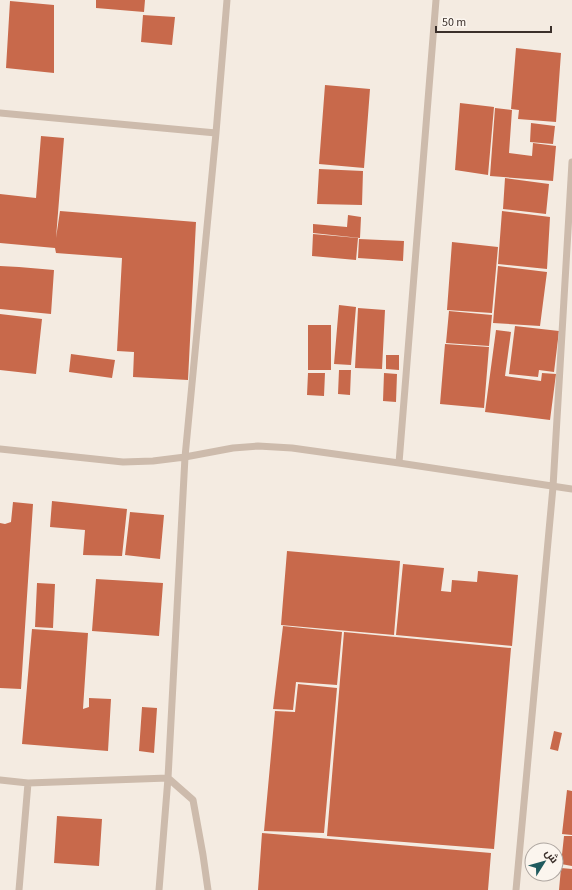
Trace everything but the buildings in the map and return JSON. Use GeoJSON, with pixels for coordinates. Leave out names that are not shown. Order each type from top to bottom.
{"type":"FeatureCollection","features":[{"type":"Feature","properties":{"kind":"lane"},"geometry":{"type":"LineString","coordinates":[[159,890],[168,778],[185,457],[216,133],[227,0]]}},
{"type":"Feature","properties":{"kind":"lane"},"geometry":{"type":"LineString","coordinates":[[399,463],[436,0]]}},
{"type":"Feature","properties":{"kind":"lane"},"geometry":{"type":"LineString","coordinates":[[0,113],[216,133]]}},
{"type":"Feature","properties":{"kind":"lane"},"geometry":{"type":"LineString","coordinates":[[516,890],[553,487],[572,162]]}},
{"type":"Feature","properties":{"kind":"lane"},"geometry":{"type":"LineString","coordinates":[[0,449],[123,462],[153,461],[185,457],[217,450],[258,446],[292,448],[572,489]]}},
{"type":"Feature","properties":{"kind":"lane"},"geometry":{"type":"LineString","coordinates":[[0,780],[28,783],[168,778],[193,800],[208,890]]}},
{"type":"Feature","properties":{"kind":"lane"},"geometry":{"type":"LineString","coordinates":[[19,890],[28,783]]}}]}
